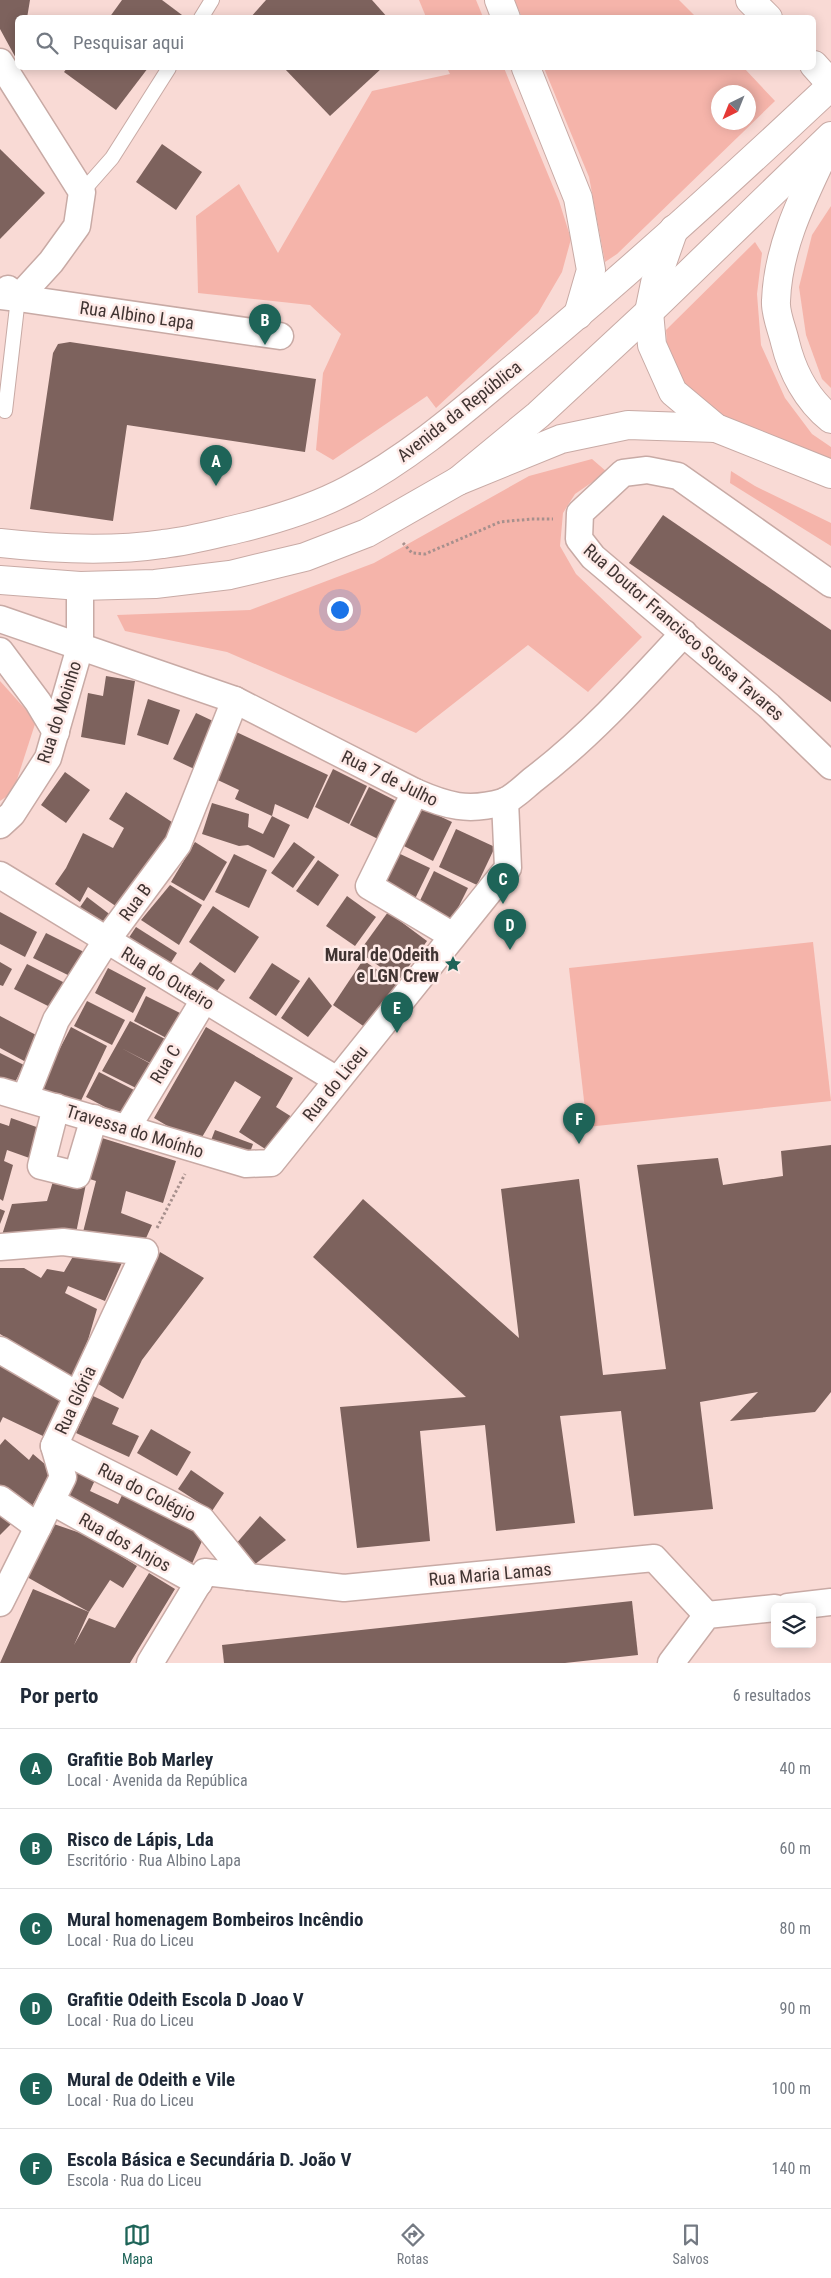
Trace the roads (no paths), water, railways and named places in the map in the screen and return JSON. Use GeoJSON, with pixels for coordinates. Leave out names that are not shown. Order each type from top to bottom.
{"type":"FeatureCollection","features":[{"type":"Feature","properties":{"kind":"main road"},"geometry":{"type":"LineString","coordinates":[[499,0],[505,15]]}},
{"type":"Feature","properties":{"kind":"main road"},"geometry":{"type":"LineString","coordinates":[[750,0],[765,15]]}},
{"type":"Feature","properties":{"kind":"main road"},"geometry":{"type":"LineString","coordinates":[[816,67],[831,85]]}},
{"type":"Feature","properties":{"kind":"main road"},"geometry":{"type":"LineString","coordinates":[[527,70],[578,198],[591,270],[578,315]]}},
{"type":"Feature","properties":{"kind":"main road","name":"Avenida da República"},"geometry":{"type":"LineString","coordinates":[[0,543],[66,548],[126,548],[162,545],[199,538],[293,514],[348,490],[388,466],[468,407],[578,315],[831,85]]}},
{"type":"Feature","properties":{"kind":"main road"},"geometry":{"type":"LineString","coordinates":[[458,481],[538,415],[649,312],[831,137]]}},
{"type":"Feature","properties":{"kind":"main road"},"geometry":{"type":"LineString","coordinates":[[831,137],[792,222],[782,254],[776,302],[790,361],[801,384],[822,412],[831,419]]}},
{"type":"Feature","properties":{"kind":"main road"},"geometry":{"type":"LineString","coordinates":[[674,229],[655,283],[649,312],[652,345],[673,392],[716,428],[831,474]]}},
{"type":"Feature","properties":{"kind":"main road"},"geometry":{"type":"LineString","coordinates":[[0,580],[80,586],[155,584],[230,575],[305,557],[367,533],[458,481],[508,458],[561,438],[628,425],[716,428]]}},
{"type":"Feature","properties":{"kind":"street"},"geometry":{"type":"LineString","coordinates":[[0,62],[82,192],[77,226],[51,262],[6,292]]}},
{"type":"Feature","properties":{"kind":"street","name":"Rua Albino Lapa"},"geometry":{"type":"LineString","coordinates":[[6,292],[280,336]]}},
{"type":"Feature","properties":{"kind":"street","name":"Rua Doutor Francisco Sousa Tavares"},"geometry":{"type":"LineString","coordinates":[[831,584],[678,476],[648,470],[623,473],[580,513],[579,539],[593,557],[769,706],[831,766]]}},
{"type":"Feature","properties":{"kind":"street"},"geometry":{"type":"LineString","coordinates":[[80,586],[80,647]]}},
{"type":"Feature","properties":{"kind":"street","name":"Rua 7 de Julho"},"geometry":{"type":"LineString","coordinates":[[0,619],[235,700],[415,792],[443,804],[468,808],[505,801],[556,762],[607,717],[684,633]]}},
{"type":"Feature","properties":{"kind":"street","name":"Rua do Moinho"},"geometry":{"type":"LineString","coordinates":[[0,825],[12,814],[48,758],[80,647]]}},
{"type":"Feature","properties":{"kind":"street"},"geometry":{"type":"LineString","coordinates":[[0,651],[38,702],[56,732]]}},
{"type":"Feature","properties":{"kind":"street","name":"Rua B"},"geometry":{"type":"LineString","coordinates":[[25,1098],[56,1020],[106,941],[178,844],[235,700]]}},
{"type":"Feature","properties":{"kind":"street"},"geometry":{"type":"LineString","coordinates":[[415,792],[369,886],[453,936]]}},
{"type":"Feature","properties":{"kind":"street","name":"Rua do Liceu"},"geometry":{"type":"LineString","coordinates":[[271,1163],[508,868],[505,801]]}},
{"type":"Feature","properties":{"kind":"street","name":"Rua do Outeiro"},"geometry":{"type":"LineString","coordinates":[[0,876],[337,1080]]}},
{"type":"Feature","properties":{"kind":"street","name":"Rua C"},"geometry":{"type":"LineString","coordinates":[[126,1128],[204,1000]]}},
{"type":"Feature","properties":{"kind":"street","name":"Travessa do Moínho"},"geometry":{"type":"LineString","coordinates":[[0,1090],[246,1164],[271,1163]]}},
{"type":"Feature","properties":{"kind":"street"},"geometry":{"type":"LineString","coordinates":[[56,1107],[40,1166],[77,1175],[94,1118]]}},
{"type":"Feature","properties":{"kind":"street","name":"Rua Glória"},"geometry":{"type":"LineString","coordinates":[[0,1247],[63,1242],[145,1252],[54,1446],[63,1477],[0,1604]]}},
{"type":"Feature","properties":{"kind":"street"},"geometry":{"type":"LineString","coordinates":[[0,1350],[77,1395]]}},
{"type":"Feature","properties":{"kind":"street","name":"Rua do Colégio"},"geometry":{"type":"LineString","coordinates":[[54,1446],[202,1520],[248,1577]]}},
{"type":"Feature","properties":{"kind":"street"},"geometry":{"type":"LineString","coordinates":[[0,1499],[38,1527]]}},
{"type":"Feature","properties":{"kind":"street","name":"Rua dos Anjos"},"geometry":{"type":"LineString","coordinates":[[51,1501],[199,1583]]}},
{"type":"Feature","properties":{"kind":"street","name":"Rua Maria Lamas"},"geometry":{"type":"LineString","coordinates":[[248,1577],[344,1588],[654,1558],[707,1615]]}},
{"type":"Feature","properties":{"kind":"street"},"geometry":{"type":"LineString","coordinates":[[150,1663],[205,1572],[248,1577]]}},
{"type":"Feature","properties":{"kind":"street"},"geometry":{"type":"LineString","coordinates":[[816,1604],[831,1602]]}},
{"type":"Feature","properties":{"kind":"street"},"geometry":{"type":"LineString","coordinates":[[671,1663],[707,1615],[771,1608]]}},
{"type":"Feature","properties":{"kind":"lane"},"geometry":{"type":"LineString","coordinates":[[203,15],[212,0]]}},
{"type":"Feature","properties":{"kind":"lane"},"geometry":{"type":"LineString","coordinates":[[82,192],[112,158],[168,70]]}},
{"type":"Feature","properties":{"kind":"lane"},"geometry":{"type":"LineString","coordinates":[[5,411],[6,292]]}},
{"type":"Feature","properties":{"kind":"place","name":"Risco de Lápis, Lda"},"geometry":{"type":"Point","coordinates":[265,345]}},
{"type":"Feature","properties":{"kind":"place","name":"Grafitie Bob Marley"},"geometry":{"type":"Point","coordinates":[216,486]}},
{"type":"Feature","properties":{"kind":"place","name":"Mural homenagem Bombeiros Incêndio"},"geometry":{"type":"Point","coordinates":[503,904]}},
{"type":"Feature","properties":{"kind":"place","name":"Grafitie Odeith Escola D Joao V"},"geometry":{"type":"Point","coordinates":[510,950]}},
{"type":"Feature","properties":{"kind":"place","name":"Mural de Odeith e LGN Crew"},"geometry":{"type":"Point","coordinates":[453,964]}},
{"type":"Feature","properties":{"kind":"place","name":"Mural de Odeith e Vile"},"geometry":{"type":"Point","coordinates":[397,1033]}},
{"type":"Feature","properties":{"kind":"place","name":"Escola Básica e Secundária D. João V"},"geometry":{"type":"Point","coordinates":[579,1144]}}]}
